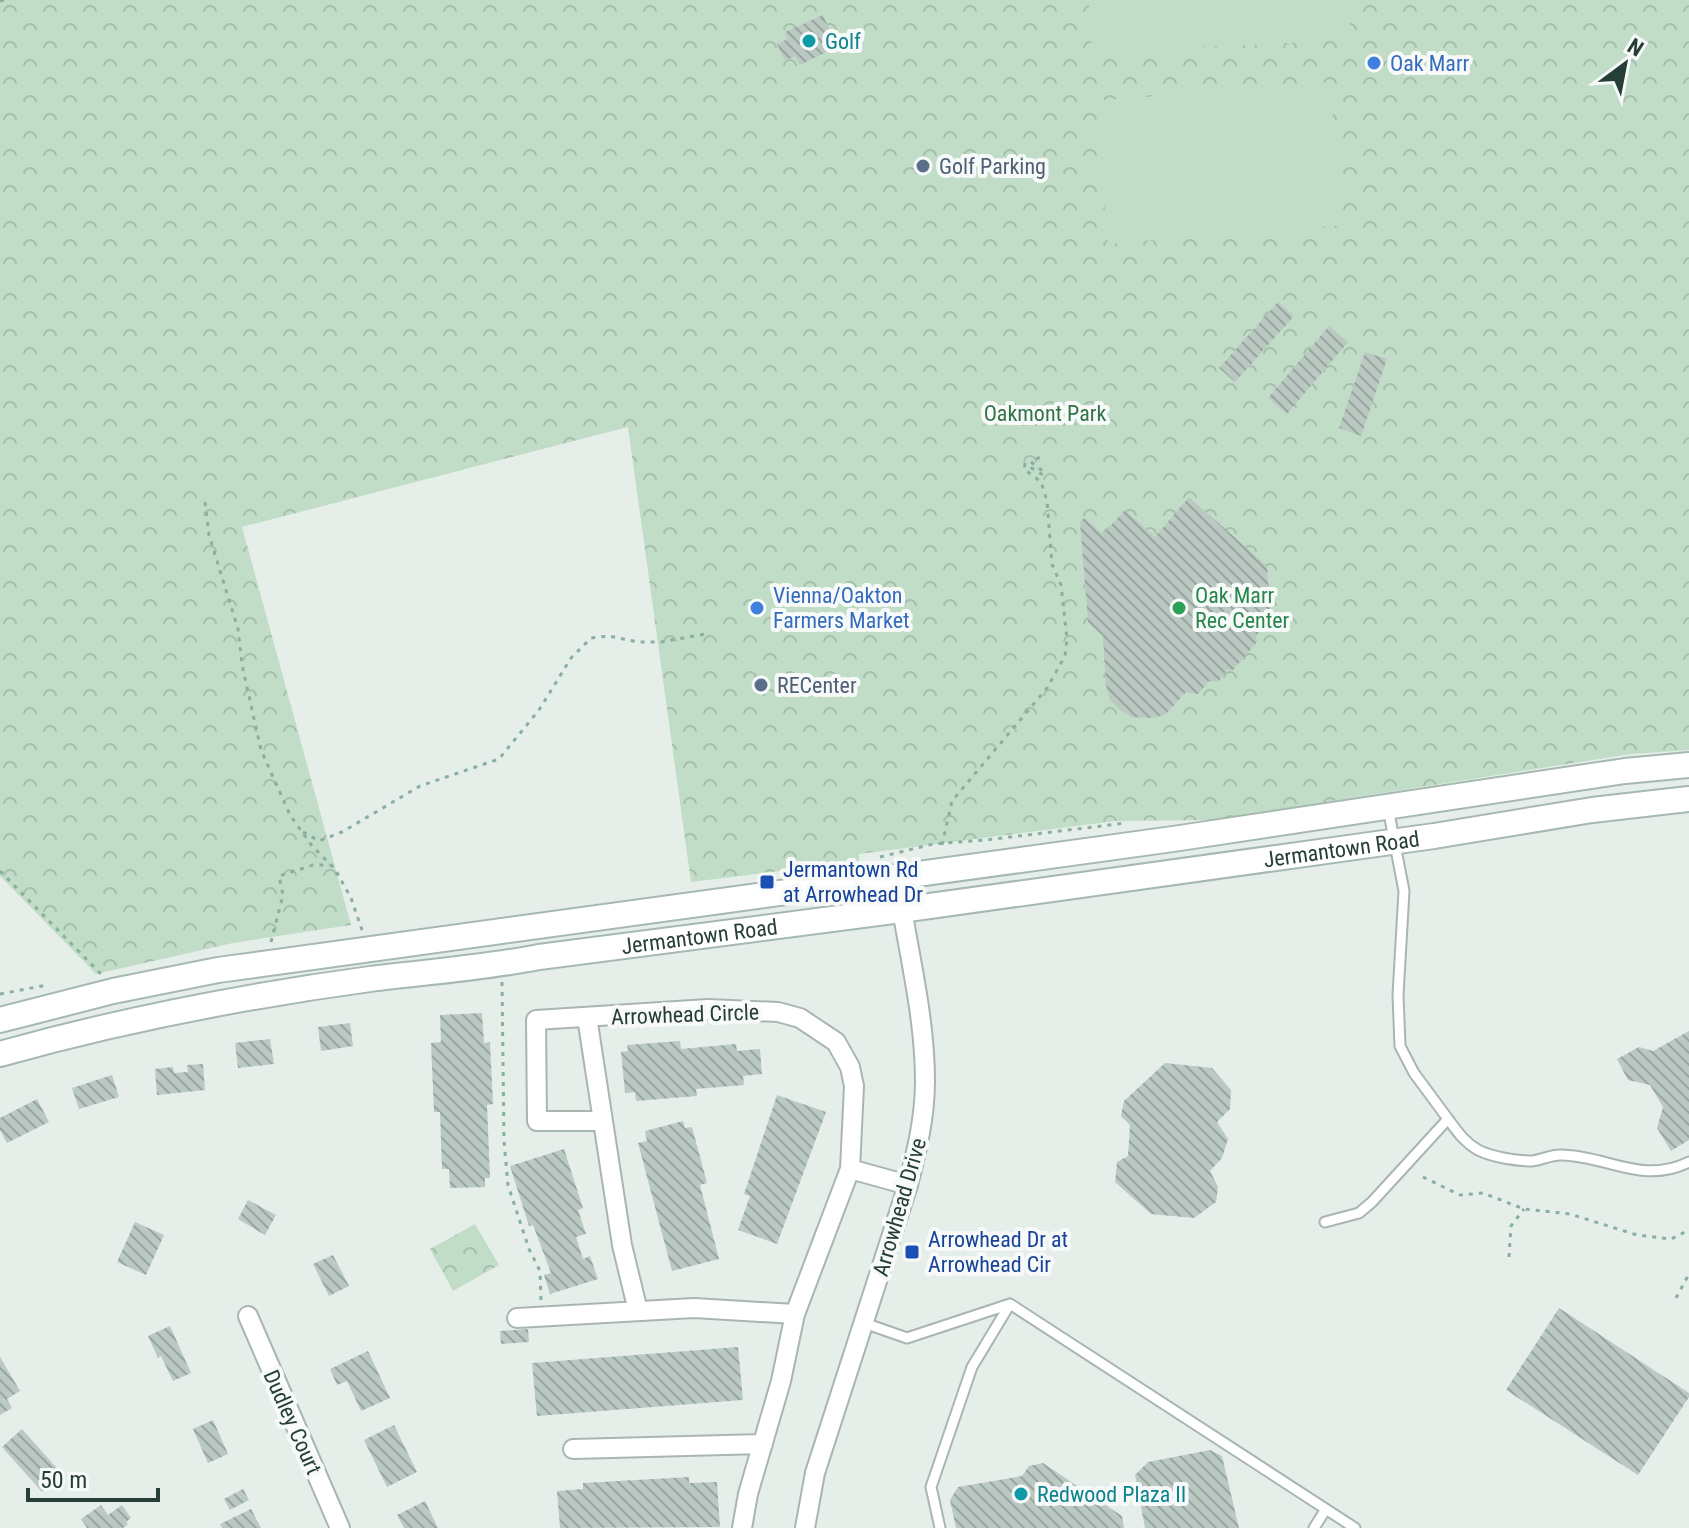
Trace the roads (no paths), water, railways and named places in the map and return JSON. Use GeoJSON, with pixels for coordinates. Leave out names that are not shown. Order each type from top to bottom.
{"type":"FeatureCollection","features":[{"type":"Feature","properties":{"kind":"main road","name":"Jermantown Road"},"geometry":{"type":"LineString","coordinates":[[0,1020],[157,981],[365,948],[897,877],[1388,808],[1625,771],[1689,765]]}},
{"type":"Feature","properties":{"kind":"main road","name":"Jermantown Road"},"geometry":{"type":"LineString","coordinates":[[0,1054],[133,1020],[242,999],[1689,799]]}},
{"type":"Feature","properties":{"kind":"street","name":"Arrowhead Drive"},"geometry":{"type":"LineString","coordinates":[[805,1528],[815,1473],[908,1185],[919,1141],[925,1080],[922,1037],[897,877]]}},
{"type":"Feature","properties":{"kind":"street","name":"Arrowhead Circle"},"geometry":{"type":"LineString","coordinates":[[603,1121],[537,1121],[536,1020],[708,1009],[778,1012],[800,1018],[836,1042],[850,1067],[854,1086],[850,1169],[795,1314],[781,1381],[748,1494],[742,1528]]}},
{"type":"Feature","properties":{"kind":"street","name":"Arrowhead Circle"},"geometry":{"type":"LineString","coordinates":[[587,1017],[622,1245],[638,1311]]}},
{"type":"Feature","properties":{"kind":"street"},"geometry":{"type":"LineString","coordinates":[[850,1169],[908,1185]]}},
{"type":"Feature","properties":{"kind":"street"},"geometry":{"type":"LineString","coordinates":[[517,1318],[694,1308],[795,1314]]}},
{"type":"Feature","properties":{"kind":"street","name":"Dudley Court"},"geometry":{"type":"LineString","coordinates":[[248,1316],[340,1528]]}},
{"type":"Feature","properties":{"kind":"street"},"geometry":{"type":"LineString","coordinates":[[573,1449],[763,1444]]}},
{"type":"Feature","properties":{"kind":"lane"},"geometry":{"type":"LineString","coordinates":[[1388,808],[1404,891],[1398,995],[1400,1046],[1414,1073],[1461,1138],[1479,1151],[1504,1158],[1533,1161],[1558,1154],[1578,1156],[1643,1172],[1689,1162]]}},
{"type":"Feature","properties":{"kind":"lane"},"geometry":{"type":"LineString","coordinates":[[1325,1222],[1359,1213],[1448,1119]]}},
{"type":"Feature","properties":{"kind":"lane"},"geometry":{"type":"LineString","coordinates":[[864,1323],[907,1338],[1010,1304]]}},
{"type":"Feature","properties":{"kind":"lane"},"geometry":{"type":"LineString","coordinates":[[1010,1304],[1355,1528]]}},
{"type":"Feature","properties":{"kind":"lane"},"geometry":{"type":"LineString","coordinates":[[940,1528],[931,1487],[972,1367],[1010,1304]]}},
{"type":"Feature","properties":{"kind":"lane"},"geometry":{"type":"LineString","coordinates":[[1314,1528],[1326,1509]]}},
{"type":"Feature","properties":{"kind":"place","name":"Golf"},"geometry":{"type":"Point","coordinates":[809,41]}},
{"type":"Feature","properties":{"kind":"place","name":"Oak Marr"},"geometry":{"type":"Point","coordinates":[1374,63]}},
{"type":"Feature","properties":{"kind":"place","name":"Golf Parking"},"geometry":{"type":"Point","coordinates":[923,166]}},
{"type":"Feature","properties":{"kind":"place","name":"Vienna/Oakton Farmers Market"},"geometry":{"type":"Point","coordinates":[757,608]}},
{"type":"Feature","properties":{"kind":"place","name":"Oak Marr Rec Center"},"geometry":{"type":"Point","coordinates":[1179,608]}},
{"type":"Feature","properties":{"kind":"place","name":"RECenter"},"geometry":{"type":"Point","coordinates":[761,685]}},
{"type":"Feature","properties":{"kind":"place","name":"Jermantown Rd at Arrowhead Dr"},"geometry":{"type":"Point","coordinates":[767,882]}},
{"type":"Feature","properties":{"kind":"place","name":"Arrowhead Dr at Arrowhead Cir"},"geometry":{"type":"Point","coordinates":[912,1252]}},
{"type":"Feature","properties":{"kind":"place","name":"Redwood Plaza II"},"geometry":{"type":"Point","coordinates":[1021,1494]}},
{"type":"Feature","properties":{"kind":"park label","name":"Oakmont Park"},"geometry":{"type":"Point","coordinates":[1045,413]}}]}
